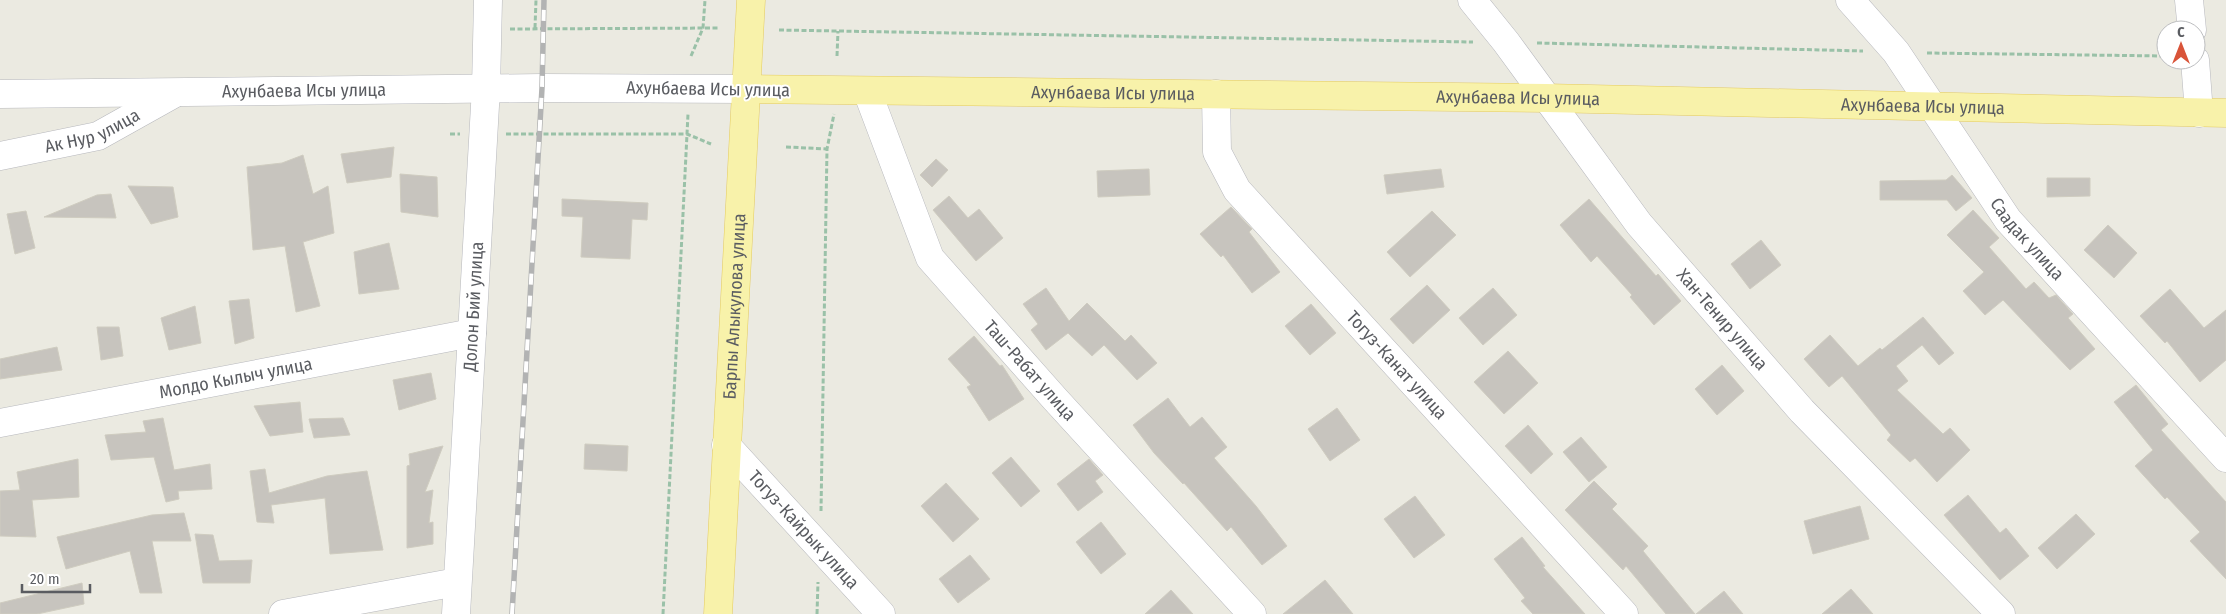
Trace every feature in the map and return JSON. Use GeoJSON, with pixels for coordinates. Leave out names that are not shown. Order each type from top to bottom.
{"type":"FeatureCollection","features":[{"type":"Feature","properties":{"kind":"main road","name":"Барпы Алыкулова улица"},"geometry":{"type":"LineString","coordinates":[[718,614],[726,445],[748,89],[751,0]]}},
{"type":"Feature","properties":{"kind":"main road","name":"Ахунбаева Исы улица"},"geometry":{"type":"LineString","coordinates":[[748,89],[1546,98],[2226,113]]}},
{"type":"Feature","properties":{"kind":"street","name":"Долон Бий улица"},"geometry":{"type":"LineString","coordinates":[[456,614],[484,134],[488,0]]}},
{"type":"Feature","properties":{"kind":"street","name":"Хан-Тенир улица"},"geometry":{"type":"LineString","coordinates":[[1472,0],[1639,224],[1802,411],[2001,614]]}},
{"type":"Feature","properties":{"kind":"street","name":"Саадак улица"},"geometry":{"type":"LineString","coordinates":[[1850,0],[1896,52],[2008,220],[2226,458]]}},
{"type":"Feature","properties":{"kind":"street"},"geometry":{"type":"LineString","coordinates":[[2189,0],[2191,20]]}},
{"type":"Feature","properties":{"kind":"street"},"geometry":{"type":"LineString","coordinates":[[2196,70],[2199,113]]}},
{"type":"Feature","properties":{"kind":"street","name":"Ахунбаева Исы улица"},"geometry":{"type":"LineString","coordinates":[[0,94],[486,88],[748,89]]}},
{"type":"Feature","properties":{"kind":"street","name":"Ак Нур улица"},"geometry":{"type":"LineString","coordinates":[[0,156],[98,136],[179,91]]}},
{"type":"Feature","properties":{"kind":"street","name":"Таш-Рабат улица"},"geometry":{"type":"LineString","coordinates":[[867,91],[930,258],[1055,399],[1252,614]]}},
{"type":"Feature","properties":{"kind":"street","name":"Тогуз-Канат улица"},"geometry":{"type":"LineString","coordinates":[[1216,94],[1217,152],[1237,190],[1624,614]]}},
{"type":"Feature","properties":{"kind":"street","name":"Молдо Кылыч улица"},"geometry":{"type":"LineString","coordinates":[[0,422],[472,333]]}},
{"type":"Feature","properties":{"kind":"street","name":"Тогуз-Кайрык улица"},"geometry":{"type":"LineString","coordinates":[[726,445],[881,614]]}},
{"type":"Feature","properties":{"kind":"street"},"geometry":{"type":"LineString","coordinates":[[283,614],[457,582]]}},
{"type":"Feature","properties":{"kind":"path"},"geometry":{"type":"LineString","coordinates":[[535,28],[536,0]]}},
{"type":"Feature","properties":{"kind":"path"},"geometry":{"type":"LineString","coordinates":[[691,56],[703,28],[705,0]]}},
{"type":"Feature","properties":{"kind":"path"},"geometry":{"type":"LineString","coordinates":[[487,30],[535,28],[720,28]]}},
{"type":"Feature","properties":{"kind":"path"},"geometry":{"type":"LineString","coordinates":[[837,56],[838,31]]}},
{"type":"Feature","properties":{"kind":"path"},"geometry":{"type":"LineString","coordinates":[[663,614],[688,114]]}},
{"type":"Feature","properties":{"kind":"path"},"geometry":{"type":"LineString","coordinates":[[817,614],[820,547],[827,148],[834,114]]}},
{"type":"Feature","properties":{"kind":"path"},"geometry":{"type":"LineString","coordinates":[[450,134],[687,134],[711,144]]}},
{"type":"Feature","properties":{"kind":"path"},"geometry":{"type":"LineString","coordinates":[[786,147],[827,148]]}},
{"type":"Feature","properties":{"kind":"building"},"geometry":{"type":"Polygon","coordinates":[[[394,147],[391,177],[347,183],[341,154],[394,147]]]}},
{"type":"Feature","properties":{"kind":"building"},"geometry":{"type":"Polygon","coordinates":[[[303,155],[313,194],[328,186],[334,233],[303,242],[320,306],[296,312],[285,246],[253,250],[247,167],[282,163],[303,155]]]}},
{"type":"Feature","properties":{"kind":"building"},"geometry":{"type":"Polygon","coordinates":[[[936,159],[948,170],[932,187],[920,175],[936,159]]]}},
{"type":"Feature","properties":{"kind":"building"},"geometry":{"type":"Polygon","coordinates":[[[1149,169],[1150,195],[1098,197],[1097,171],[1149,169]]]}},
{"type":"Feature","properties":{"kind":"building"},"geometry":{"type":"Polygon","coordinates":[[[1441,169],[1444,187],[1387,194],[1384,175],[1441,169]]]}},
{"type":"Feature","properties":{"kind":"building"},"geometry":{"type":"Polygon","coordinates":[[[400,174],[437,177],[438,217],[401,212],[400,174]]]}},
{"type":"Feature","properties":{"kind":"building"},"geometry":{"type":"Polygon","coordinates":[[[1952,175],[1972,198],[1956,211],[1947,200],[1880,200],[1880,181],[1946,180],[1952,175]]]}},
{"type":"Feature","properties":{"kind":"building"},"geometry":{"type":"Polygon","coordinates":[[[2047,178],[2090,178],[2090,196],[2047,197],[2047,178]]]}},
{"type":"Feature","properties":{"kind":"building"},"geometry":{"type":"Polygon","coordinates":[[[128,186],[173,187],[178,217],[151,224],[128,186]]]}},
{"type":"Feature","properties":{"kind":"building"},"geometry":{"type":"Polygon","coordinates":[[[111,194],[116,218],[44,217],[97,195],[111,194]]]}},
{"type":"Feature","properties":{"kind":"building"},"geometry":{"type":"Polygon","coordinates":[[[949,196],[968,218],[979,209],[1003,238],[976,261],[933,210],[949,196]]]}},
{"type":"Feature","properties":{"kind":"building"},"geometry":{"type":"Polygon","coordinates":[[[562,199],[648,203],[647,220],[632,219],[630,259],[581,257],[583,217],[562,216],[562,199]]]}},
{"type":"Feature","properties":{"kind":"building"},"geometry":{"type":"Polygon","coordinates":[[[1589,199],[1656,276],[1658,274],[1681,301],[1654,325],[1630,297],[1632,295],[1597,256],[1591,262],[1560,225],[1589,199]]]}},
{"type":"Feature","properties":{"kind":"building"},"geometry":{"type":"Polygon","coordinates":[[[1231,207],[1252,229],[1249,232],[1280,272],[1252,293],[1223,255],[1221,257],[1200,234],[1231,207]]]}},
{"type":"Feature","properties":{"kind":"building"},"geometry":{"type":"Polygon","coordinates":[[[1973,210],[1999,238],[1989,247],[2026,289],[2034,282],[2049,298],[2056,295],[2073,314],[2068,318],[2095,349],[2070,370],[2003,300],[1985,315],[1963,291],[1984,272],[1947,235],[1973,210]]]}},
{"type":"Feature","properties":{"kind":"building"},"geometry":{"type":"Polygon","coordinates":[[[26,211],[35,248],[15,254],[7,214],[26,211]]]}},
{"type":"Feature","properties":{"kind":"building"},"geometry":{"type":"Polygon","coordinates":[[[1432,211],[1456,235],[1410,277],[1387,252],[1432,211]]]}},
{"type":"Feature","properties":{"kind":"building"},"geometry":{"type":"Polygon","coordinates":[[[2108,225],[2137,253],[2114,278],[2084,250],[2108,225]]]}},
{"type":"Feature","properties":{"kind":"building"},"geometry":{"type":"Polygon","coordinates":[[[1761,240],[1781,265],[1750,289],[1731,264],[1761,240]]]}},
{"type":"Feature","properties":{"kind":"building"},"geometry":{"type":"Polygon","coordinates":[[[389,243],[399,289],[359,294],[354,252],[389,243]]]}},
{"type":"Feature","properties":{"kind":"building"},"geometry":{"type":"Polygon","coordinates":[[[1427,285],[1450,310],[1413,344],[1390,319],[1427,285]]]}},
{"type":"Feature","properties":{"kind":"building"},"geometry":{"type":"Polygon","coordinates":[[[1046,288],[1069,321],[1087,303],[1125,341],[1131,335],[1157,363],[1137,380],[1104,345],[1092,356],[1068,333],[1046,350],[1031,330],[1038,324],[1023,304],[1046,288]]]}},
{"type":"Feature","properties":{"kind":"building"},"geometry":{"type":"Polygon","coordinates":[[[1493,288],[1517,315],[1483,345],[1459,318],[1493,288]]]}},
{"type":"Feature","properties":{"kind":"building"},"geometry":{"type":"Polygon","coordinates":[[[2170,289],[2204,328],[2226,310],[2226,360],[2200,382],[2167,341],[2165,343],[2140,316],[2170,289]]]}},
{"type":"Feature","properties":{"kind":"building"},"geometry":{"type":"Polygon","coordinates":[[[249,299],[254,338],[235,344],[229,301],[249,299]]]}},
{"type":"Feature","properties":{"kind":"building"},"geometry":{"type":"Polygon","coordinates":[[[1311,304],[1336,333],[1310,355],[1285,326],[1311,304]]]}},
{"type":"Feature","properties":{"kind":"building"},"geometry":{"type":"Polygon","coordinates":[[[195,306],[201,343],[169,350],[161,318],[195,306]]]}},
{"type":"Feature","properties":{"kind":"building"},"geometry":{"type":"Polygon","coordinates":[[[1923,317],[1954,353],[1939,365],[1922,345],[1896,366],[1908,381],[1897,390],[1943,434],[1950,428],[1970,450],[1937,482],[1915,458],[1910,462],[1887,440],[1891,435],[1842,376],[1829,387],[1804,359],[1830,335],[1858,366],[1880,348],[1882,350],[1923,317]]]}},
{"type":"Feature","properties":{"kind":"building"},"geometry":{"type":"Polygon","coordinates":[[[97,327],[119,327],[123,356],[101,360],[97,327]]]}},
{"type":"Feature","properties":{"kind":"building"},"geometry":{"type":"Polygon","coordinates":[[[974,336],[1000,366],[1002,365],[1024,399],[989,421],[967,387],[971,385],[948,359],[974,336]]]}},
{"type":"Feature","properties":{"kind":"building"},"geometry":{"type":"Polygon","coordinates":[[[57,347],[62,370],[0,379],[0,359],[57,347]]]}},
{"type":"Feature","properties":{"kind":"building"},"geometry":{"type":"Polygon","coordinates":[[[1508,351],[1538,383],[1504,414],[1474,382],[1508,351]]]}},
{"type":"Feature","properties":{"kind":"building"},"geometry":{"type":"Polygon","coordinates":[[[1722,365],[1744,391],[1717,415],[1695,389],[1722,365]]]}},
{"type":"Feature","properties":{"kind":"building"},"geometry":{"type":"Polygon","coordinates":[[[431,373],[436,399],[399,410],[393,380],[431,373]]]}},
{"type":"Feature","properties":{"kind":"building"},"geometry":{"type":"Polygon","coordinates":[[[2136,385],[2168,424],[2161,430],[2226,502],[2226,579],[2190,541],[2200,532],[2167,497],[2165,499],[2135,466],[2153,450],[2114,402],[2136,385]]]}},
{"type":"Feature","properties":{"kind":"building"},"geometry":{"type":"Polygon","coordinates":[[[1168,398],[1190,427],[1202,417],[1227,447],[1214,458],[1256,506],[1287,546],[1262,565],[1231,527],[1227,531],[1154,453],[1133,425],[1168,398]]]}},
{"type":"Feature","properties":{"kind":"building"},"geometry":{"type":"Polygon","coordinates":[[[300,402],[303,432],[270,436],[254,406],[300,402]]]}},
{"type":"Feature","properties":{"kind":"building"},"geometry":{"type":"Polygon","coordinates":[[[1337,408],[1360,440],[1330,461],[1308,429],[1337,408]]]}},
{"type":"Feature","properties":{"kind":"building"},"geometry":{"type":"Polygon","coordinates":[[[163,418],[174,470],[210,464],[212,489],[178,491],[179,499],[166,502],[154,457],[111,460],[105,435],[146,432],[143,421],[163,418]]]}},
{"type":"Feature","properties":{"kind":"building"},"geometry":{"type":"Polygon","coordinates":[[[343,418],[350,435],[314,438],[309,419],[343,418]]]}},
{"type":"Feature","properties":{"kind":"building"},"geometry":{"type":"Polygon","coordinates":[[[1528,425],[1553,454],[1531,474],[1505,446],[1528,425]]]}},
{"type":"Feature","properties":{"kind":"building"},"geometry":{"type":"Polygon","coordinates":[[[1581,437],[1607,467],[1589,482],[1563,452],[1581,437]]]}},
{"type":"Feature","properties":{"kind":"building"},"geometry":{"type":"Polygon","coordinates":[[[585,444],[628,446],[627,471],[584,469],[585,444]]]}},
{"type":"Feature","properties":{"kind":"building"},"geometry":{"type":"Polygon","coordinates":[[[443,446],[425,492],[433,490],[429,523],[433,522],[433,544],[407,548],[407,466],[410,465],[409,454],[443,446]]]}},
{"type":"Feature","properties":{"kind":"building"},"geometry":{"type":"Polygon","coordinates":[[[1011,457],[1040,491],[1021,507],[992,473],[1011,457]]]}},
{"type":"Feature","properties":{"kind":"building"},"geometry":{"type":"Polygon","coordinates":[[[78,459],[79,497],[32,500],[36,537],[0,536],[0,491],[20,490],[17,472],[78,459]]]}},
{"type":"Feature","properties":{"kind":"building"},"geometry":{"type":"Polygon","coordinates":[[[1089,459],[1103,475],[1095,481],[1103,492],[1078,511],[1057,484],[1089,459]]]}},
{"type":"Feature","properties":{"kind":"building"},"geometry":{"type":"Polygon","coordinates":[[[265,469],[269,493],[327,476],[367,471],[383,550],[330,554],[325,498],[271,505],[274,523],[257,522],[250,471],[265,469]]]}},
{"type":"Feature","properties":{"kind":"building"},"geometry":{"type":"Polygon","coordinates":[[[1594,481],[1617,504],[1612,509],[1648,546],[1643,551],[1695,614],[1666,614],[1626,566],[1623,570],[1565,510],[1594,481]]]}},
{"type":"Feature","properties":{"kind":"building"},"geometry":{"type":"Polygon","coordinates":[[[946,483],[979,519],[953,542],[921,506],[946,483]]]}},
{"type":"Feature","properties":{"kind":"building"},"geometry":{"type":"Polygon","coordinates":[[[1968,495],[2000,533],[2006,528],[2029,556],[2000,580],[1944,515],[1968,495]]]}},
{"type":"Feature","properties":{"kind":"building"},"geometry":{"type":"Polygon","coordinates":[[[1415,496],[1445,535],[1414,558],[1384,519],[1415,496]]]}},
{"type":"Feature","properties":{"kind":"building"},"geometry":{"type":"Polygon","coordinates":[[[1860,506],[1869,539],[1813,554],[1804,521],[1860,506]]]}},
{"type":"Feature","properties":{"kind":"building"},"geometry":{"type":"Polygon","coordinates":[[[184,513],[191,541],[152,541],[162,593],[140,593],[130,551],[66,569],[57,537],[152,515],[184,513]]]}},
{"type":"Feature","properties":{"kind":"building"},"geometry":{"type":"Polygon","coordinates":[[[2076,514],[2095,534],[2057,569],[2038,548],[2076,514]]]}},
{"type":"Feature","properties":{"kind":"building"},"geometry":{"type":"Polygon","coordinates":[[[1101,522],[1126,554],[1101,574],[1076,542],[1101,522]]]}},
{"type":"Feature","properties":{"kind":"building"},"geometry":{"type":"Polygon","coordinates":[[[195,534],[213,535],[219,561],[252,560],[250,583],[203,583],[195,534]]]}},
{"type":"Feature","properties":{"kind":"building"},"geometry":{"type":"Polygon","coordinates":[[[1522,537],[1545,566],[1543,567],[1585,614],[1533,614],[1521,601],[1525,598],[1494,559],[1522,537]]]}},
{"type":"Feature","properties":{"kind":"building"},"geometry":{"type":"Polygon","coordinates":[[[970,555],[990,579],[958,603],[939,579],[970,555]]]}},
{"type":"Feature","properties":{"kind":"building"},"geometry":{"type":"Polygon","coordinates":[[[1325,580],[1353,614],[1283,614],[1325,580]]]}},
{"type":"Feature","properties":{"kind":"building"},"geometry":{"type":"Polygon","coordinates":[[[82,583],[84,604],[37,614],[0,614],[0,603],[82,583]]]}},
{"type":"Feature","properties":{"kind":"building"},"geometry":{"type":"Polygon","coordinates":[[[1851,589],[1873,614],[1822,614],[1851,589]]]}},
{"type":"Feature","properties":{"kind":"building"},"geometry":{"type":"Polygon","coordinates":[[[1171,590],[1193,614],[1145,614],[1171,590]]]}},
{"type":"Feature","properties":{"kind":"building"},"geometry":{"type":"Polygon","coordinates":[[[1724,591],[1743,614],[1696,614],[1724,591]]]}},
{"type":"Feature","properties":{"kind":"railway"},"geometry":{"type":"LineString","coordinates":[[512,614],[542,88],[544,0]]}}]}
